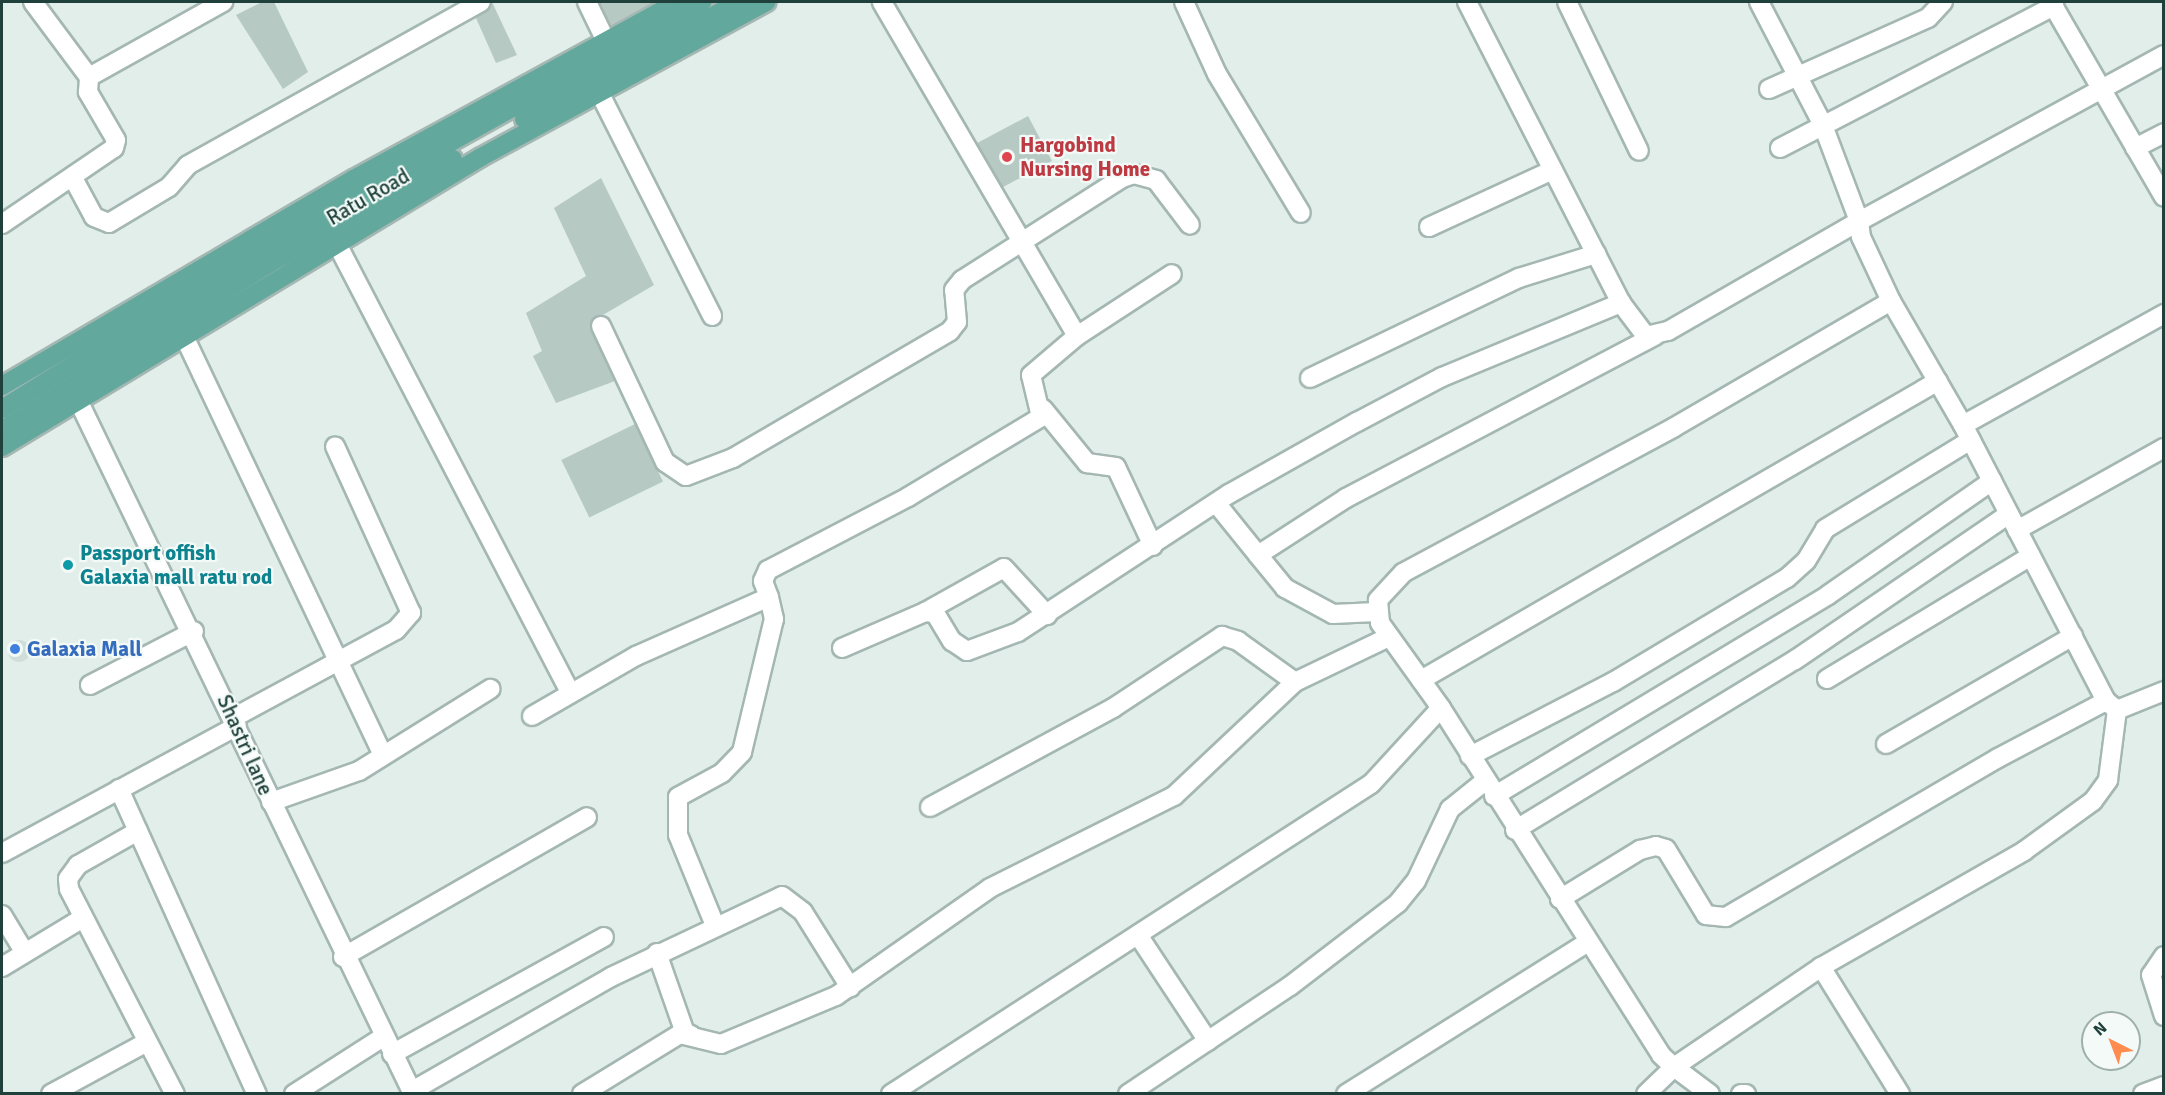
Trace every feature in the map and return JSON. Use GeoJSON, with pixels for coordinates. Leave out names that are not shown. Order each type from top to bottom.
{"type":"FeatureCollection","features":[{"type":"Feature","properties":{"kind":"main road","name":"Ratu Road"},"geometry":{"type":"LineString","coordinates":[[2,386],[605,39],[677,2]]}},
{"type":"Feature","properties":{"kind":"main road"},"geometry":{"type":"LineString","coordinates":[[2,409],[258,250],[702,2]]}},
{"type":"Feature","properties":{"kind":"main road"},"geometry":{"type":"LineString","coordinates":[[2,430],[267,265],[739,2]]}},
{"type":"Feature","properties":{"kind":"main road","name":"Ratu Road"},"geometry":{"type":"LineString","coordinates":[[2,447],[77,398],[336,242],[599,92],[767,2]]}},
{"type":"Feature","properties":{"kind":"street"},"geometry":{"type":"LineString","coordinates":[[2,224],[107,156],[116,140],[88,92],[89,77],[33,2]]}},
{"type":"Feature","properties":{"kind":"street"},"geometry":{"type":"LineString","coordinates":[[89,77],[223,2]]}},
{"type":"Feature","properties":{"kind":"street"},"geometry":{"type":"LineString","coordinates":[[73,178],[94,217],[109,223],[169,187],[188,165],[481,2]]}},
{"type":"Feature","properties":{"kind":"street"},"geometry":{"type":"LineString","coordinates":[[587,2],[605,39]]}},
{"type":"Feature","properties":{"kind":"street"},"geometry":{"type":"LineString","coordinates":[[882,2],[1020,244],[1077,336]]}},
{"type":"Feature","properties":{"kind":"street"},"geometry":{"type":"LineString","coordinates":[[1184,2],[1217,74],[1301,213]]}},
{"type":"Feature","properties":{"kind":"street"},"geometry":{"type":"LineString","coordinates":[[1467,2],[1621,303],[1638,331],[1655,336]]}},
{"type":"Feature","properties":{"kind":"street"},"geometry":{"type":"LineString","coordinates":[[1567,2],[1639,151]]}},
{"type":"Feature","properties":{"kind":"street"},"geometry":{"type":"LineString","coordinates":[[1646,1094],[1674,1067],[1821,967],[2024,851],[2093,801],[2108,780],[2112,706],[1967,432],[1891,301],[1861,237],[1859,221],[1822,127],[1759,2]]}},
{"type":"Feature","properties":{"kind":"street"},"geometry":{"type":"LineString","coordinates":[[1769,89],[1928,18],[1943,2]]}},
{"type":"Feature","properties":{"kind":"street"},"geometry":{"type":"LineString","coordinates":[[1780,148],[2053,4],[2163,197]]}},
{"type":"Feature","properties":{"kind":"street"},"geometry":{"type":"LineString","coordinates":[[1258,555],[1347,498],[1655,336],[1859,221],[2102,92],[2163,55]]}},
{"type":"Feature","properties":{"kind":"street"},"geometry":{"type":"LineString","coordinates":[[599,92],[712,316]]}},
{"type":"Feature","properties":{"kind":"street"},"geometry":{"type":"LineString","coordinates":[[2135,148],[2163,133]]}},
{"type":"Feature","properties":{"kind":"street"},"geometry":{"type":"LineString","coordinates":[[1429,227],[1553,170]]}},
{"type":"Feature","properties":{"kind":"street"},"geometry":{"type":"LineString","coordinates":[[601,326],[665,462],[686,476],[733,458],[950,331],[957,322],[954,290],[962,280],[1134,174],[1156,180],[1190,225]]}},
{"type":"Feature","properties":{"kind":"street"},"geometry":{"type":"LineString","coordinates":[[336,242],[570,692]]}},
{"type":"Feature","properties":{"kind":"street"},"geometry":{"type":"LineString","coordinates":[[1310,378],[1519,278],[1596,254]]}},
{"type":"Feature","properties":{"kind":"street"},"geometry":{"type":"LineString","coordinates":[[1153,546],[1116,467],[1087,463],[1042,409],[1031,375],[1077,336],[1172,274]]}},
{"type":"Feature","properties":{"kind":"street"},"geometry":{"type":"LineString","coordinates":[[1710,1094],[1661,1055],[1515,830],[1441,708],[1389,637],[1376,612],[1378,600],[1403,573],[1673,428],[1891,301]]}},
{"type":"Feature","properties":{"kind":"street"},"geometry":{"type":"LineString","coordinates":[[925,612],[934,613],[952,641],[967,651],[1047,615],[1216,503],[1442,376],[1621,303]]}},
{"type":"Feature","properties":{"kind":"street"},"geometry":{"type":"LineString","coordinates":[[1470,756],[1613,682],[1787,578],[1806,561],[1825,529],[1967,432],[2163,314]]}},
{"type":"Feature","properties":{"kind":"street"},"geometry":{"type":"LineString","coordinates":[[183,334],[337,663],[383,755]]}},
{"type":"Feature","properties":{"kind":"street"},"geometry":{"type":"LineString","coordinates":[[1421,680],[1938,381]]}},
{"type":"Feature","properties":{"kind":"street","name":"Shastri lane"},"geometry":{"type":"LineString","coordinates":[[77,398],[194,631],[344,957],[412,1092]]}},
{"type":"Feature","properties":{"kind":"street"},"geometry":{"type":"LineString","coordinates":[[714,923],[678,835],[678,797],[722,773],[742,752],[774,619],[763,581],[768,570],[1035,424],[1042,409]]}},
{"type":"Feature","properties":{"kind":"street"},"geometry":{"type":"LineString","coordinates":[[2,853],[119,789],[396,630],[411,614],[335,446]]}},
{"type":"Feature","properties":{"kind":"street"},"geometry":{"type":"LineString","coordinates":[[1515,830],[1795,660],[2013,522],[2163,448]]}},
{"type":"Feature","properties":{"kind":"street"},"geometry":{"type":"LineString","coordinates":[[1128,1094],[1208,1041],[1398,903],[1416,881],[1450,809],[1490,789],[1828,595],[1992,481]]}},
{"type":"Feature","properties":{"kind":"street"},"geometry":{"type":"LineString","coordinates":[[1216,503],[1284,588],[1333,615],[1376,612]]}},
{"type":"Feature","properties":{"kind":"street"},"geometry":{"type":"LineString","coordinates":[[1827,679],[2031,556]]}},
{"type":"Feature","properties":{"kind":"street"},"geometry":{"type":"LineString","coordinates":[[842,648],[925,612],[1004,568],[1047,615]]}},
{"type":"Feature","properties":{"kind":"street"},"geometry":{"type":"LineString","coordinates":[[532,716],[570,692],[769,597]]}},
{"type":"Feature","properties":{"kind":"street"},"geometry":{"type":"LineString","coordinates":[[90,685],[194,631]]}},
{"type":"Feature","properties":{"kind":"street"},"geometry":{"type":"LineString","coordinates":[[930,807],[1113,708],[1222,636],[1238,641],[1295,682]]}},
{"type":"Feature","properties":{"kind":"street"},"geometry":{"type":"LineString","coordinates":[[1886,744],[2073,636]]}},
{"type":"Feature","properties":{"kind":"street"},"geometry":{"type":"LineString","coordinates":[[657,953],[685,1033],[710,1043],[739,1040],[850,987],[990,888],[1174,796],[1295,682],[1389,637]]}},
{"type":"Feature","properties":{"kind":"street"},"geometry":{"type":"LineString","coordinates":[[271,802],[332,784],[490,689]]}},
{"type":"Feature","properties":{"kind":"street"},"geometry":{"type":"LineString","coordinates":[[1560,900],[1640,850],[1656,846],[1666,849],[1706,915],[1726,917],[1998,758],[2112,706],[2163,691]]}},
{"type":"Feature","properties":{"kind":"street"},"geometry":{"type":"LineString","coordinates":[[891,1094],[1371,784],[1441,708]]}},
{"type":"Feature","properties":{"kind":"street"},"geometry":{"type":"LineString","coordinates":[[119,789],[257,1094]]}},
{"type":"Feature","properties":{"kind":"street"},"geometry":{"type":"LineString","coordinates":[[344,957],[587,817]]}},
{"type":"Feature","properties":{"kind":"street"},"geometry":{"type":"LineString","coordinates":[[138,831],[73,871],[69,889],[175,1094]]}},
{"type":"Feature","properties":{"kind":"street"},"geometry":{"type":"LineString","coordinates":[[412,1092],[657,953],[714,923],[770,899],[792,899],[850,987]]}},
{"type":"Feature","properties":{"kind":"street"},"geometry":{"type":"LineString","coordinates":[[2,915],[25,953]]}},
{"type":"Feature","properties":{"kind":"street"},"geometry":{"type":"LineString","coordinates":[[2,967],[83,918]]}},
{"type":"Feature","properties":{"kind":"street"},"geometry":{"type":"LineString","coordinates":[[1138,935],[1208,1041]]}},
{"type":"Feature","properties":{"kind":"street"},"geometry":{"type":"LineString","coordinates":[[392,1054],[604,938]]}},
{"type":"Feature","properties":{"kind":"street"},"geometry":{"type":"LineString","coordinates":[[1346,1094],[1588,942]]}},
{"type":"Feature","properties":{"kind":"street"},"geometry":{"type":"LineString","coordinates":[[2163,956],[2151,975],[2163,1016]]}},
{"type":"Feature","properties":{"kind":"street"},"geometry":{"type":"LineString","coordinates":[[1821,967],[1900,1094]]}},
{"type":"Feature","properties":{"kind":"street"},"geometry":{"type":"LineString","coordinates":[[582,1094],[680,1034],[691,1035]]}},
{"type":"Feature","properties":{"kind":"street"},"geometry":{"type":"LineString","coordinates":[[294,1094],[383,1037]]}},
{"type":"Feature","properties":{"kind":"street"},"geometry":{"type":"LineString","coordinates":[[51,1094],[147,1042]]}},
{"type":"Feature","properties":{"kind":"street"},"geometry":{"type":"LineString","coordinates":[[2143,1094],[2163,1086]]}},
{"type":"Feature","properties":{"kind":"shaded area"},"geometry":{"type":"Polygon","coordinates":[[[19,640],[27,643],[30,651],[27,659],[19,662],[11,659],[8,651],[11,643],[19,640]]]}},
{"type":"Feature","properties":{"kind":"building"},"geometry":{"type":"Polygon","coordinates":[[[262,2],[274,2],[308,72],[283,89],[236,15],[262,2]]]}},
{"type":"Feature","properties":{"kind":"building"},"geometry":{"type":"Polygon","coordinates":[[[492,2],[517,55],[496,63],[476,18],[492,2]]]}},
{"type":"Feature","properties":{"kind":"building"},"geometry":{"type":"Polygon","coordinates":[[[599,2],[654,2],[611,25],[599,2]]]}},
{"type":"Feature","properties":{"kind":"building"},"geometry":{"type":"Polygon","coordinates":[[[1028,116],[1052,161],[1001,188],[977,143],[1028,116]]]}},
{"type":"Feature","properties":{"kind":"building"},"geometry":{"type":"Polygon","coordinates":[[[601,178],[654,285],[591,322],[615,381],[556,403],[533,356],[542,351],[526,313],[586,276],[554,208],[601,178]]]}},
{"type":"Feature","properties":{"kind":"building"},"geometry":{"type":"Polygon","coordinates":[[[635,424],[663,482],[589,517],[561,460],[635,424]]]}},
{"type":"Feature","properties":{"kind":"place","name":"Hargobind Nursing Home"},"geometry":{"type":"Point","coordinates":[1007,157]}},
{"type":"Feature","properties":{"kind":"place","name":"Passport offish Galaxia mall ratu rod"},"geometry":{"type":"Point","coordinates":[68,565]}},
{"type":"Feature","properties":{"kind":"place","name":"Galaxia Mall"},"geometry":{"type":"Point","coordinates":[15,649]}}]}
